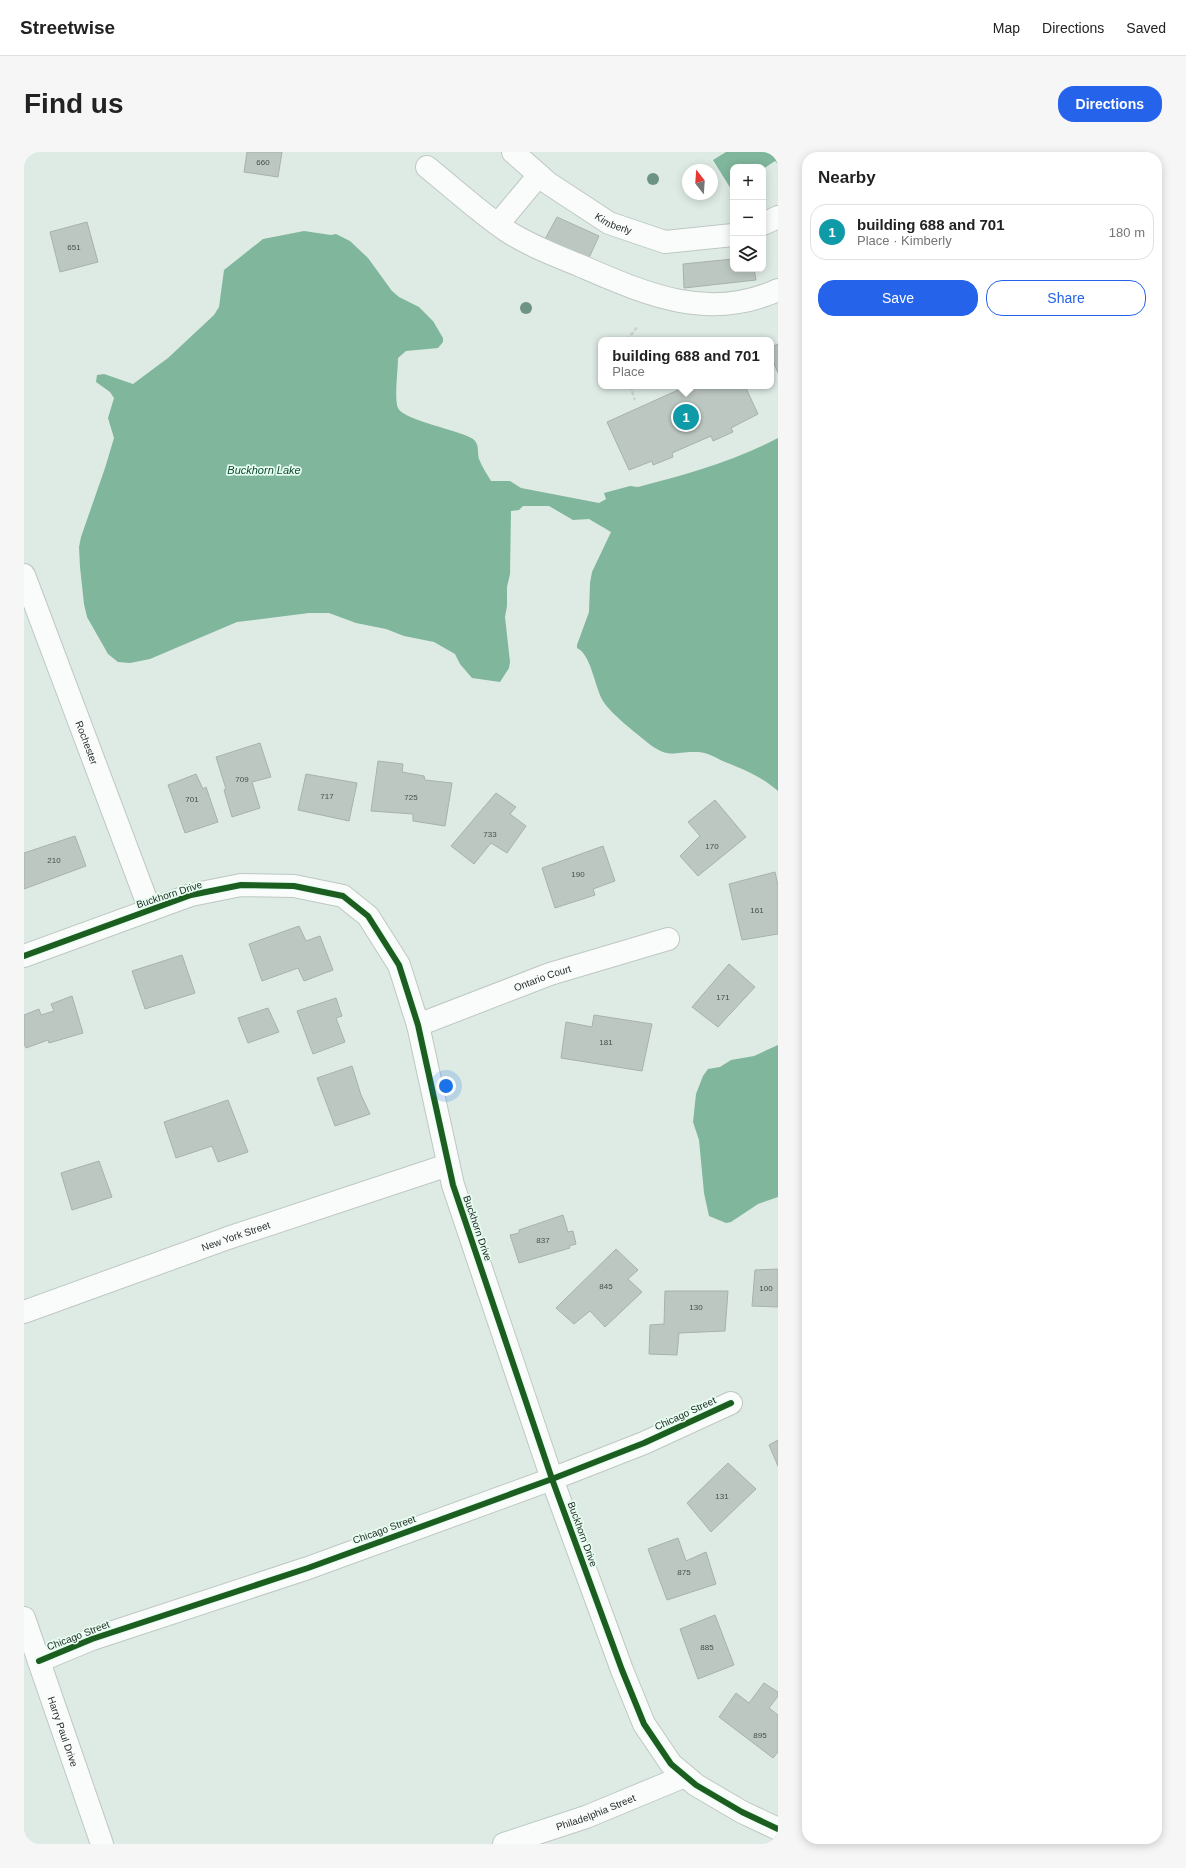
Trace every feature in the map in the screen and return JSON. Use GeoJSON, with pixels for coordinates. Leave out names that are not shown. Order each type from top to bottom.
{"type":"FeatureCollection","features":[{"type":"Feature","properties":{"kind":"street","name":"Kimberly"},"geometry":{"type":"LineString","coordinates":[[513,152],[548,183],[609,222],[665,242],[730,235]]}},
{"type":"Feature","properties":{"kind":"street"},"geometry":{"type":"LineString","coordinates":[[427,167],[508,232],[559,257],[632,288],[661,298],[713,305],[746,301],[778,290]]}},
{"type":"Feature","properties":{"kind":"street"},"geometry":{"type":"LineString","coordinates":[[498,224],[539,175]]}},
{"type":"Feature","properties":{"kind":"street"},"geometry":{"type":"LineString","coordinates":[[766,223],[778,217]]}},
{"type":"Feature","properties":{"kind":"street","name":"Rochester"},"geometry":{"type":"LineString","coordinates":[[24,575],[150,910]]}},
{"type":"Feature","properties":{"kind":"street","name":"Buckhorn Drive"},"geometry":{"type":"LineString","coordinates":[[24,956],[192,895],[241,885],[294,886],[343,896],[368,916],[399,965],[418,1026],[453,1185],[552,1479],[622,1670],[644,1724],[671,1764],[696,1786],[742,1812],[778,1829]]}},
{"type":"Feature","properties":{"kind":"street","name":"Ontario Court"},"geometry":{"type":"LineString","coordinates":[[418,1026],[550,974],[668,939]]}},
{"type":"Feature","properties":{"kind":"street","name":"New York Street"},"geometry":{"type":"LineString","coordinates":[[24,1312],[228,1238],[448,1165]]}},
{"type":"Feature","properties":{"kind":"street","name":"Chicago Street"},"geometry":{"type":"LineString","coordinates":[[39,1661],[92,1639],[308,1568],[552,1479],[644,1444],[731,1403]]}},
{"type":"Feature","properties":{"kind":"street","name":"Harry Paul Drive"},"geometry":{"type":"LineString","coordinates":[[24,1618],[102,1844]]}},
{"type":"Feature","properties":{"kind":"street","name":"Philadelphia Street"},"geometry":{"type":"LineString","coordinates":[[504,1844],[586,1817],[685,1776]]}},
{"type":"Feature","properties":{"kind":"path"},"geometry":{"type":"LineString","coordinates":[[629,337],[638,326]]}},
{"type":"Feature","properties":{"kind":"path"},"geometry":{"type":"LineString","coordinates":[[631,389],[635,400]]}},
{"type":"Feature","properties":{"kind":"water"},"geometry":{"type":"Polygon","coordinates":[[[726,152],[778,152],[778,164],[775,161],[766,167],[766,164],[730,164],[730,187],[718,168],[718,164],[715,164],[713,160],[726,152]]]}},
{"type":"Feature","properties":{"kind":"water","name":"Buckhorn Lake"},"geometry":{"type":"Polygon","coordinates":[[[304,231],[331,235],[336,234],[350,241],[368,258],[392,291],[399,297],[419,307],[433,321],[443,338],[443,342],[438,348],[406,351],[398,358],[396,391],[398,408],[410,417],[473,439],[477,443],[480,462],[491,481],[510,481],[521,488],[599,503],[606,499],[604,493],[630,486],[638,487],[692,472],[745,454],[778,438],[778,791],[753,774],[708,754],[701,752],[689,752],[672,754],[655,748],[631,729],[607,706],[600,695],[586,657],[582,651],[577,648],[577,645],[589,612],[592,572],[611,532],[589,519],[573,520],[549,506],[523,506],[519,510],[511,511],[510,574],[507,587],[507,606],[505,617],[510,662],[509,668],[500,682],[472,678],[460,664],[455,654],[434,642],[404,636],[386,629],[356,623],[329,613],[309,613],[237,622],[150,659],[130,663],[118,662],[108,654],[87,617],[84,604],[79,547],[114,438],[108,418],[114,398],[110,392],[96,382],[97,375],[104,374],[133,384],[168,358],[214,315],[219,307],[224,270],[263,239],[304,231]]]}},
{"type":"Feature","properties":{"kind":"water"},"geometry":{"type":"Polygon","coordinates":[[[778,1045],[778,1197],[758,1204],[731,1222],[726,1223],[709,1216],[704,1193],[699,1140],[693,1122],[696,1094],[703,1076],[708,1069],[720,1067],[731,1060],[754,1056],[778,1045]]]}},
{"type":"Feature","properties":{"kind":"building"},"geometry":{"type":"Polygon","coordinates":[[[247,152],[282,152],[278,177],[244,172],[247,152]]]}},
{"type":"Feature","properties":{"kind":"building"},"geometry":{"type":"Polygon","coordinates":[[[557,217],[599,236],[588,260],[545,239],[557,217]]]}},
{"type":"Feature","properties":{"kind":"building"},"geometry":{"type":"Polygon","coordinates":[[[87,222],[98,262],[60,272],[50,232],[87,222]]]}},
{"type":"Feature","properties":{"kind":"building"},"geometry":{"type":"Polygon","coordinates":[[[730,259],[730,272],[755,272],[756,280],[684,288],[683,264],[730,259]]]}},
{"type":"Feature","properties":{"kind":"building"},"geometry":{"type":"Polygon","coordinates":[[[778,344],[778,373],[774,363],[774,346],[778,344]]]}},
{"type":"Feature","properties":{"kind":"building"},"geometry":{"type":"Polygon","coordinates":[[[680,389],[746,389],[758,414],[731,428],[733,432],[713,441],[711,436],[672,453],[673,457],[653,465],[652,461],[629,470],[607,422],[680,389]]]}},
{"type":"Feature","properties":{"kind":"building"},"geometry":{"type":"Polygon","coordinates":[[[260,743],[271,777],[252,782],[260,808],[232,817],[224,790],[226,789],[216,757],[260,743]]]}},
{"type":"Feature","properties":{"kind":"building"},"geometry":{"type":"Polygon","coordinates":[[[378,761],[403,764],[402,772],[424,776],[425,780],[452,783],[445,826],[413,821],[413,814],[371,811],[378,761]]]}},
{"type":"Feature","properties":{"kind":"building"},"geometry":{"type":"Polygon","coordinates":[[[196,774],[203,789],[206,787],[218,822],[185,833],[168,785],[196,774]]]}},
{"type":"Feature","properties":{"kind":"building"},"geometry":{"type":"Polygon","coordinates":[[[306,774],[357,783],[349,821],[298,810],[306,774]]]}},
{"type":"Feature","properties":{"kind":"building"},"geometry":{"type":"Polygon","coordinates":[[[496,793],[516,807],[510,814],[526,826],[507,853],[491,843],[474,864],[451,846],[496,793]]]}},
{"type":"Feature","properties":{"kind":"building"},"geometry":{"type":"Polygon","coordinates":[[[715,800],[746,837],[698,876],[680,856],[700,836],[688,822],[715,800]]]}},
{"type":"Feature","properties":{"kind":"building"},"geometry":{"type":"Polygon","coordinates":[[[75,836],[86,866],[24,889],[24,853],[75,836]]]}},
{"type":"Feature","properties":{"kind":"building"},"geometry":{"type":"Polygon","coordinates":[[[603,846],[615,881],[593,889],[595,895],[555,908],[542,868],[603,846]]]}},
{"type":"Feature","properties":{"kind":"building"},"geometry":{"type":"Polygon","coordinates":[[[775,872],[778,885],[778,934],[742,940],[729,884],[775,872]]]}},
{"type":"Feature","properties":{"kind":"building"},"geometry":{"type":"Polygon","coordinates":[[[299,926],[306,941],[320,936],[333,970],[304,981],[298,968],[262,981],[249,944],[299,926]]]}},
{"type":"Feature","properties":{"kind":"building"},"geometry":{"type":"Polygon","coordinates":[[[182,955],[195,993],[145,1009],[132,971],[182,955]]]}},
{"type":"Feature","properties":{"kind":"building"},"geometry":{"type":"Polygon","coordinates":[[[729,964],[755,987],[718,1027],[692,1007],[729,964]]]}},
{"type":"Feature","properties":{"kind":"building"},"geometry":{"type":"Polygon","coordinates":[[[72,996],[83,1033],[49,1043],[48,1040],[26,1048],[24,1044],[24,1015],[39,1009],[41,1015],[54,1011],[51,1004],[72,996]]]}},
{"type":"Feature","properties":{"kind":"building"},"geometry":{"type":"Polygon","coordinates":[[[336,998],[342,1016],[336,1018],[345,1042],[313,1054],[297,1011],[336,998]]]}},
{"type":"Feature","properties":{"kind":"building"},"geometry":{"type":"Polygon","coordinates":[[[268,1008],[279,1032],[248,1043],[238,1018],[268,1008]]]}},
{"type":"Feature","properties":{"kind":"building"},"geometry":{"type":"Polygon","coordinates":[[[594,1015],[652,1024],[642,1071],[561,1058],[566,1022],[592,1027],[594,1015]]]}},
{"type":"Feature","properties":{"kind":"building"},"geometry":{"type":"Polygon","coordinates":[[[352,1066],[361,1095],[370,1114],[335,1126],[317,1078],[352,1066]]]}},
{"type":"Feature","properties":{"kind":"building"},"geometry":{"type":"Polygon","coordinates":[[[228,1100],[248,1152],[218,1162],[212,1146],[176,1158],[164,1122],[228,1100]]]}},
{"type":"Feature","properties":{"kind":"building"},"geometry":{"type":"Polygon","coordinates":[[[99,1161],[112,1197],[72,1210],[61,1173],[99,1161]]]}},
{"type":"Feature","properties":{"kind":"building"},"geometry":{"type":"Polygon","coordinates":[[[563,1215],[568,1232],[573,1231],[576,1244],[569,1246],[570,1248],[519,1263],[510,1235],[519,1233],[519,1230],[563,1215]]]}},
{"type":"Feature","properties":{"kind":"building"},"geometry":{"type":"Polygon","coordinates":[[[616,1249],[638,1270],[628,1279],[642,1292],[605,1327],[590,1311],[574,1324],[556,1308],[616,1249]]]}},
{"type":"Feature","properties":{"kind":"building"},"geometry":{"type":"Polygon","coordinates":[[[778,1269],[778,1307],[752,1306],[755,1270],[778,1269]]]}},
{"type":"Feature","properties":{"kind":"building"},"geometry":{"type":"Polygon","coordinates":[[[665,1291],[728,1291],[725,1331],[679,1333],[677,1355],[649,1354],[650,1325],[664,1324],[665,1291]]]}},
{"type":"Feature","properties":{"kind":"building"},"geometry":{"type":"Polygon","coordinates":[[[778,1440],[778,1466],[769,1445],[778,1440]]]}},
{"type":"Feature","properties":{"kind":"building"},"geometry":{"type":"Polygon","coordinates":[[[728,1463],[756,1489],[711,1532],[687,1503],[728,1463]]]}},
{"type":"Feature","properties":{"kind":"building"},"geometry":{"type":"Polygon","coordinates":[[[678,1538],[686,1561],[706,1552],[716,1584],[667,1600],[648,1549],[678,1538]]]}},
{"type":"Feature","properties":{"kind":"building"},"geometry":{"type":"Polygon","coordinates":[[[715,1615],[734,1665],[698,1679],[680,1629],[715,1615]]]}},
{"type":"Feature","properties":{"kind":"building"},"geometry":{"type":"Polygon","coordinates":[[[764,1683],[778,1692],[778,1696],[769,1708],[778,1715],[778,1752],[773,1758],[719,1717],[736,1693],[749,1703],[764,1683]]]}},
{"type":"Feature","properties":{"kind":"cycle path"},"geometry":{"type":"LineString","coordinates":[[24,956],[191,895],[241,885],[294,886],[343,896],[368,916],[399,965],[418,1025],[453,1185],[552,1479],[622,1670],[644,1724],[671,1764],[696,1785],[742,1812],[778,1829]]}},
{"type":"Feature","properties":{"kind":"cycle path"},"geometry":{"type":"LineString","coordinates":[[39,1661],[92,1639],[308,1568],[552,1479],[644,1443],[731,1403]]}},
{"type":"Feature","properties":{"kind":"place","name":"building 688 and 701"},"geometry":{"type":"Point","coordinates":[686,417]}}]}
